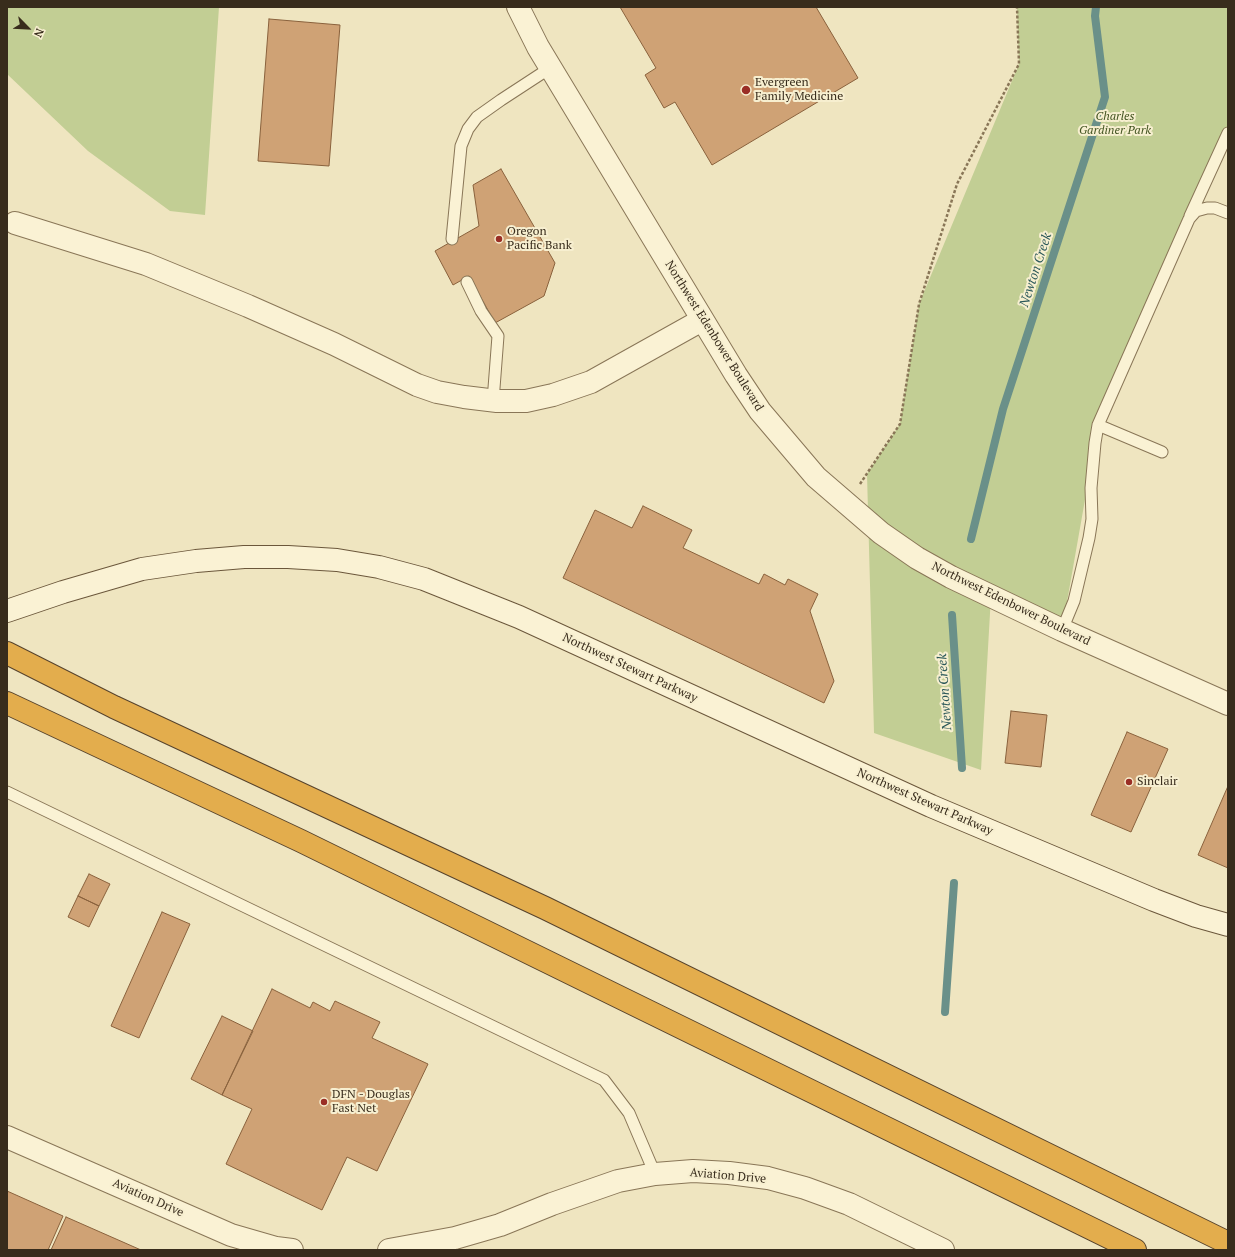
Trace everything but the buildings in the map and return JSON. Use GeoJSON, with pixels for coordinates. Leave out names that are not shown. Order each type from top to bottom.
{"type":"FeatureCollection","features":[{"type":"Feature","properties":{"kind":"highway"},"geometry":{"type":"LineString","coordinates":[[7,654],[114,708],[545,908],[1228,1243]]}},
{"type":"Feature","properties":{"kind":"highway"},"geometry":{"type":"LineString","coordinates":[[7,704],[301,841],[1135,1250]]}},
{"type":"Feature","properties":{"kind":"street","name":"Northwest Edenbower Boulevard"},"geometry":{"type":"LineString","coordinates":[[518,7],[550,68],[702,320],[760,410],[816,477],[846,505],[881,533],[924,562],[951,577],[1062,630],[1228,704]]}},
{"type":"Feature","properties":{"kind":"street"},"geometry":{"type":"LineString","coordinates":[[15,223],[146,264],[248,306],[334,344],[417,385],[437,392],[493,401],[526,402],[553,396],[591,382],[702,320]]}},
{"type":"Feature","properties":{"kind":"street","name":"Northwest Stewart Parkway"},"geometry":{"type":"LineString","coordinates":[[7,611],[64,592],[142,569],[196,561],[244,556],[288,556],[337,560],[379,567],[424,579],[519,617],[931,806],[1154,900],[1196,916],[1228,925]]}},
{"type":"Feature","properties":{"kind":"street","name":"Aviation Drive"},"geometry":{"type":"LineString","coordinates":[[7,1137],[231,1235],[276,1248],[292,1250]]}},
{"type":"Feature","properties":{"kind":"street","name":"Aviation Drive"},"geometry":{"type":"LineString","coordinates":[[389,1250],[455,1238],[500,1225],[552,1204],[618,1181],[655,1174],[693,1172],[729,1173],[768,1178],[805,1188],[849,1204],[943,1250]]}},
{"type":"Feature","properties":{"kind":"lane"},"geometry":{"type":"LineString","coordinates":[[452,239],[461,146],[468,129],[477,118],[501,100],[550,68]]}},
{"type":"Feature","properties":{"kind":"lane"},"geometry":{"type":"LineString","coordinates":[[1062,630],[1074,600],[1089,538],[1092,519],[1090,488],[1098,425],[1228,132]]}},
{"type":"Feature","properties":{"kind":"lane"},"geometry":{"type":"LineString","coordinates":[[1189,219],[1196,211],[1207,208],[1215,208],[1228,213]]}},
{"type":"Feature","properties":{"kind":"lane"},"geometry":{"type":"LineString","coordinates":[[467,282],[481,311],[498,336],[493,401]]}},
{"type":"Feature","properties":{"kind":"lane"},"geometry":{"type":"LineString","coordinates":[[1098,425],[1162,452]]}},
{"type":"Feature","properties":{"kind":"lane"},"geometry":{"type":"LineString","coordinates":[[7,792],[604,1080],[629,1114],[655,1174]]}},
{"type":"Feature","properties":{"kind":"path"},"geometry":{"type":"LineString","coordinates":[[846,505],[900,424],[919,304],[957,184],[1019,64],[1017,7]]}},
{"type":"Feature","properties":{"kind":"green space"},"geometry":{"type":"Polygon","coordinates":[[[7,7],[219,7],[205,215],[170,211],[88,151],[7,74],[7,7]]]}},
{"type":"Feature","properties":{"kind":"green space","name":"Charles Gardiner Park"},"geometry":{"type":"Polygon","coordinates":[[[1017,7],[1228,7],[1228,145],[1095,443],[1062,630],[991,596],[981,770],[874,733],[867,474],[900,424],[919,304],[1019,64],[1017,7]]]}},
{"type":"Feature","properties":{"kind":"waterway","name":"Newton Creek"},"geometry":{"type":"LineString","coordinates":[[971,539],[1003,409],[1105,97],[1095,16],[1096,7]]}},
{"type":"Feature","properties":{"kind":"waterway","name":"Newton Creek"},"geometry":{"type":"LineString","coordinates":[[952,615],[962,768]]}},
{"type":"Feature","properties":{"kind":"waterway","name":"Newton Creek"},"geometry":{"type":"LineString","coordinates":[[945,1012],[954,883]]}},
{"type":"Feature","properties":{"kind":"place","name":"Evergreen Family Medicine"},"geometry":{"type":"Point","coordinates":[746,90]}},
{"type":"Feature","properties":{"kind":"place","name":"Oregon Pacific Bank"},"geometry":{"type":"Point","coordinates":[499,239]}},
{"type":"Feature","properties":{"kind":"place","name":"Sinclair"},"geometry":{"type":"Point","coordinates":[1129,782]}},
{"type":"Feature","properties":{"kind":"place","name":"DFN - Douglas Fast Net"},"geometry":{"type":"Point","coordinates":[324,1102]}}]}
